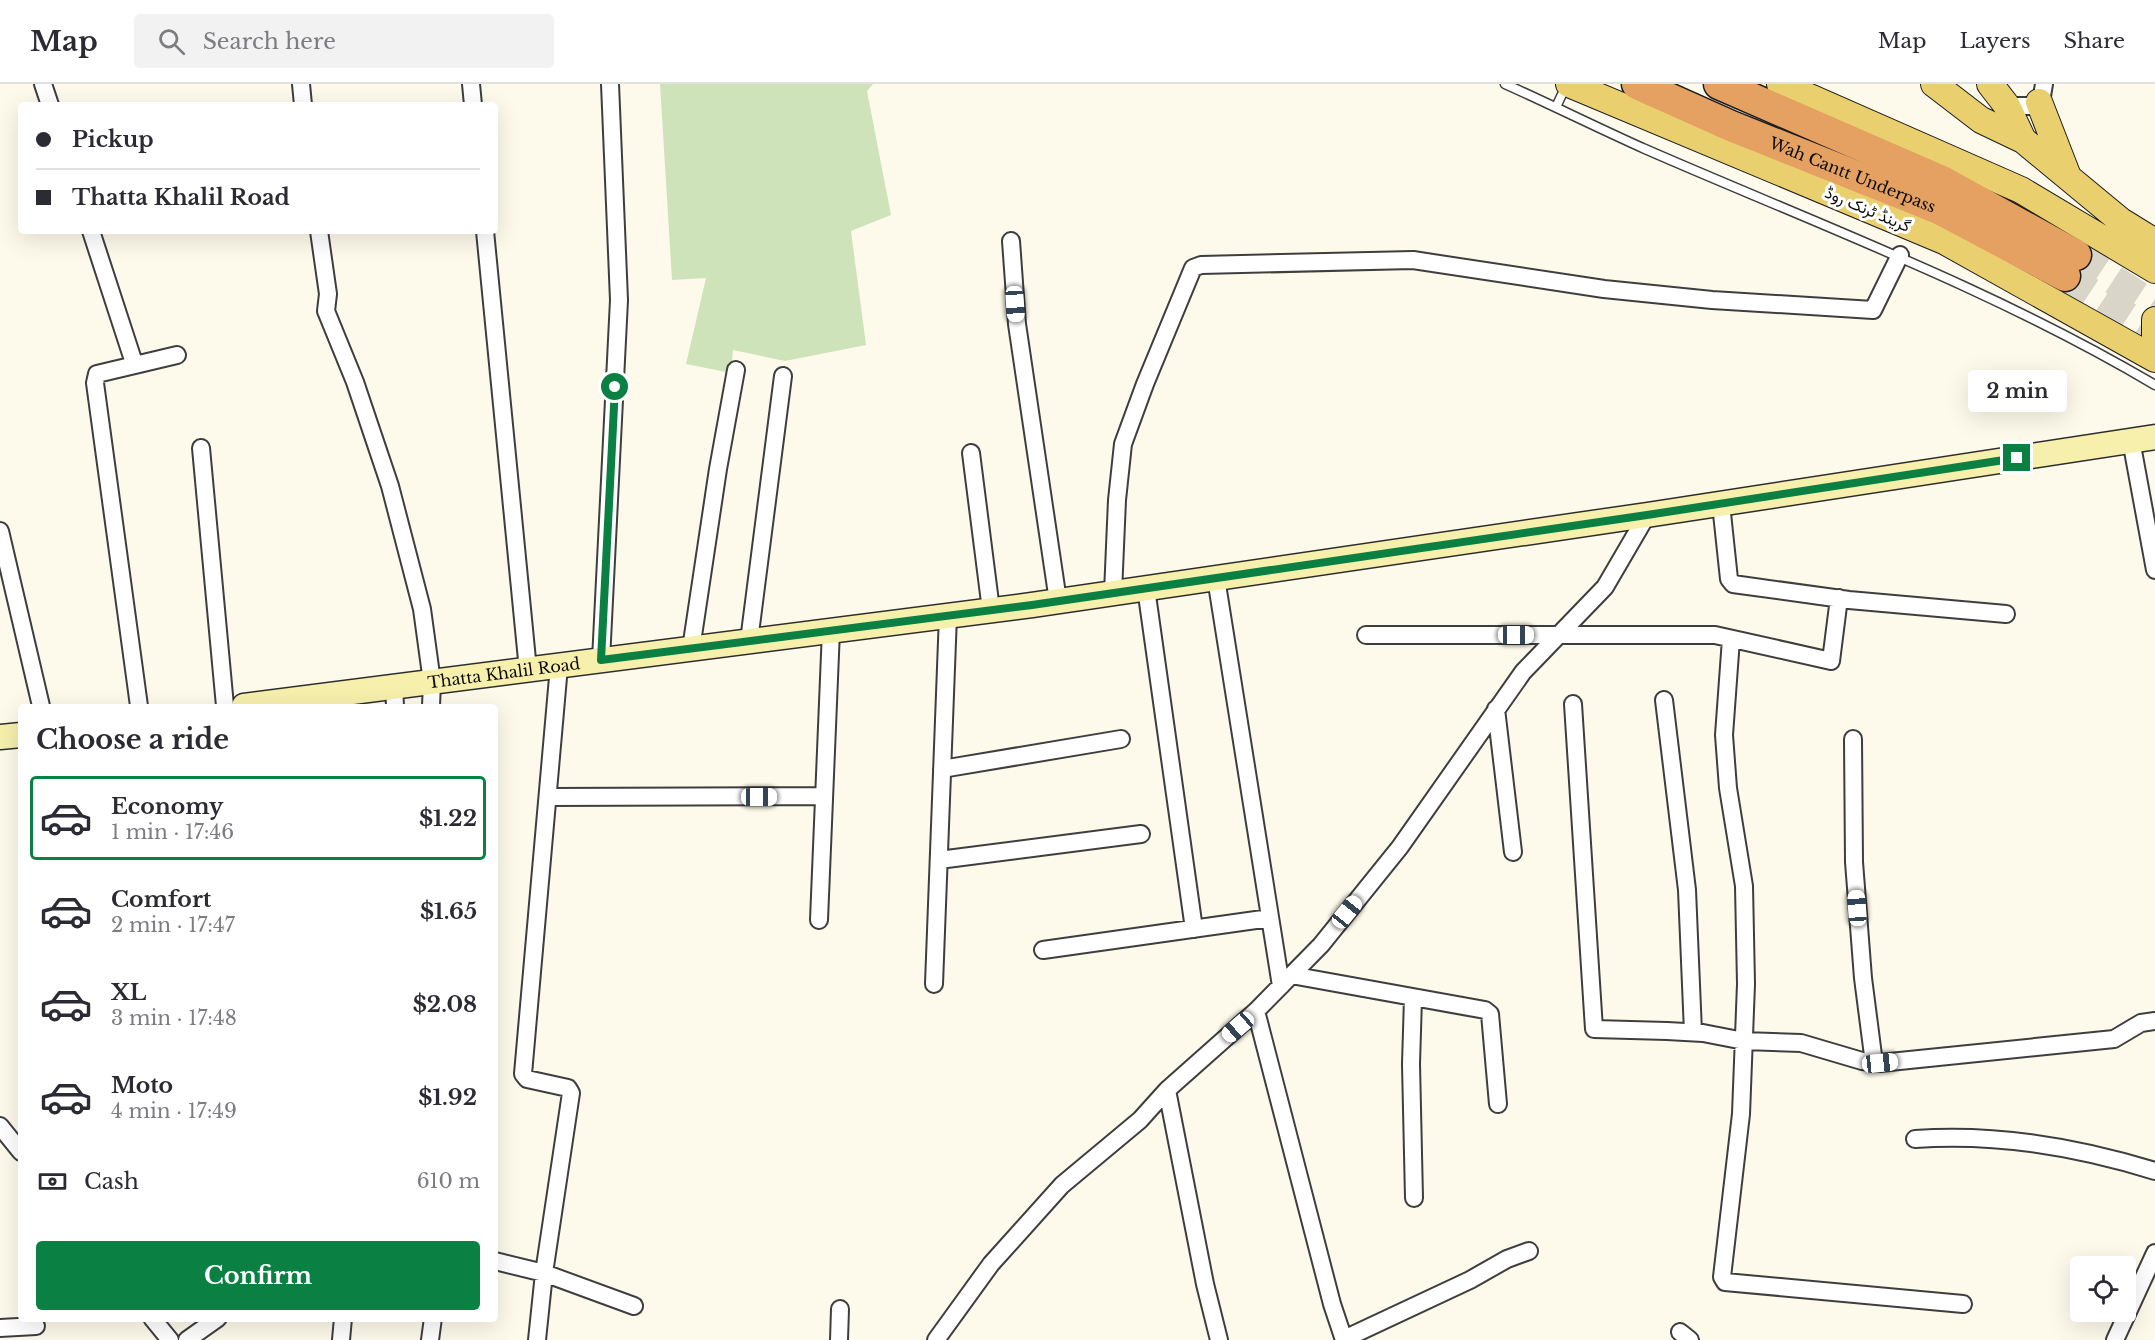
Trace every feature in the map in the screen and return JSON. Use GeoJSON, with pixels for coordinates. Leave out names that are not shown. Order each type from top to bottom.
{"type":"FeatureCollection","features":[{"type":"Feature","properties":{"kind":"highway","name":"Wah Cantt Underpass"},"geometry":{"type":"LineString","coordinates":[[1637,84],[1731,126],[1939,209],[2070,266],[1942,181],[1719,84]]}},
{"type":"Feature","properties":{"kind":"main road","name":"گرینڈ ٹرنک روڈ"},"geometry":{"type":"LineString","coordinates":[[1568,84],[1944,241],[2155,359]]}},
{"type":"Feature","properties":{"kind":"main road"},"geometry":{"type":"LineString","coordinates":[[1780,84],[2021,190],[2155,270]]}},
{"type":"Feature","properties":{"kind":"main road"},"geometry":{"type":"LineString","coordinates":[[1990,84],[2007,106],[2023,140]]}},
{"type":"Feature","properties":{"kind":"main road"},"geometry":{"type":"LineString","coordinates":[[1938,88],[1981,120],[2023,140],[2067,174],[2121,221],[2155,242]]}},
{"type":"Feature","properties":{"kind":"main road"},"geometry":{"type":"LineString","coordinates":[[2041,93],[2067,174]]}},
{"type":"Feature","properties":{"kind":"main road"},"geometry":{"type":"LineString","coordinates":[[2155,320],[2155,343]]}},
{"type":"Feature","properties":{"kind":"street"},"geometry":{"type":"LineString","coordinates":[[43,84],[49,102]]}},
{"type":"Feature","properties":{"kind":"street"},"geometry":{"type":"LineString","coordinates":[[302,84],[303,102]]}},
{"type":"Feature","properties":{"kind":"street"},"geometry":{"type":"LineString","coordinates":[[471,84],[473,102]]}},
{"type":"Feature","properties":{"kind":"street"},"geometry":{"type":"LineString","coordinates":[[601,660],[619,300],[610,84]]}},
{"type":"Feature","properties":{"kind":"street"},"geometry":{"type":"LineString","coordinates":[[2007,106],[2026,107],[2041,93]]}},
{"type":"Feature","properties":{"kind":"street"},"geometry":{"type":"LineString","coordinates":[[92,234],[134,363]]}},
{"type":"Feature","properties":{"kind":"street"},"geometry":{"type":"LineString","coordinates":[[319,234],[328,294],[326,311],[382,459],[422,609],[432,682],[431,704]]}},
{"type":"Feature","properties":{"kind":"street"},"geometry":{"type":"LineString","coordinates":[[484,234],[528,670]]}},
{"type":"Feature","properties":{"kind":"street"},"geometry":{"type":"LineString","coordinates":[[1011,241],[1017,324],[1058,601]]}},
{"type":"Feature","properties":{"kind":"street"},"geometry":{"type":"LineString","coordinates":[[1113,593],[1116,500],[1123,444],[1144,384],[1193,268],[1201,265],[1413,260],[1615,290],[1712,300],[1873,310],[1900,255]]}},
{"type":"Feature","properties":{"kind":"street"},"geometry":{"type":"LineString","coordinates":[[139,704],[95,383],[97,374],[134,363],[177,355]]}},
{"type":"Feature","properties":{"kind":"street"},"geometry":{"type":"LineString","coordinates":[[691,649],[717,469],[736,370]]}},
{"type":"Feature","properties":{"kind":"street"},"geometry":{"type":"LineString","coordinates":[[749,641],[783,376]]}},
{"type":"Feature","properties":{"kind":"street","name":"Thatta Khalil Road"},"geometry":{"type":"LineString","coordinates":[[278,704],[395,697],[432,682],[1058,601],[1721,504],[2155,437]]}},
{"type":"Feature","properties":{"kind":"street"},"geometry":{"type":"LineString","coordinates":[[2131,440],[2155,570]]}},
{"type":"Feature","properties":{"kind":"street"},"geometry":{"type":"LineString","coordinates":[[201,448],[225,704]]}},
{"type":"Feature","properties":{"kind":"street"},"geometry":{"type":"LineString","coordinates":[[971,453],[990,610]]}},
{"type":"Feature","properties":{"kind":"street"},"geometry":{"type":"LineString","coordinates":[[1721,504],[1728,579],[1733,584],[1839,598],[2006,614]]}},
{"type":"Feature","properties":{"kind":"street"},"geometry":{"type":"LineString","coordinates":[[936,1340],[991,1264],[1062,1185],[1140,1120],[1167,1089],[1256,1011],[1321,945],[1400,847],[1523,672],[1605,586],[1647,515]]}},
{"type":"Feature","properties":{"kind":"street"},"geometry":{"type":"LineString","coordinates":[[0,531],[41,704]]}},
{"type":"Feature","properties":{"kind":"street"},"geometry":{"type":"LineString","coordinates":[[1216,578],[1269,918],[1286,981]]}},
{"type":"Feature","properties":{"kind":"street"},"geometry":{"type":"LineString","coordinates":[[1146,588],[1194,929]]}},
{"type":"Feature","properties":{"kind":"street"},"geometry":{"type":"LineString","coordinates":[[1366,634],[1715,635],[1831,662],[1839,598]]}},
{"type":"Feature","properties":{"kind":"street"},"geometry":{"type":"LineString","coordinates":[[934,984],[948,615]]}},
{"type":"Feature","properties":{"kind":"street"},"geometry":{"type":"LineString","coordinates":[[819,920],[831,630]]}},
{"type":"Feature","properties":{"kind":"street"},"geometry":{"type":"LineString","coordinates":[[1731,639],[1724,735],[1728,788],[1746,907],[1741,1114],[1722,1277],[1725,1282],[1964,1304]]}},
{"type":"Feature","properties":{"kind":"street"},"geometry":{"type":"LineString","coordinates":[[537,1340],[544,1273],[571,1093],[568,1088],[527,1079],[523,1074],[559,666]]}},
{"type":"Feature","properties":{"kind":"street"},"geometry":{"type":"LineString","coordinates":[[1664,700],[1687,890],[1693,1032]]}},
{"type":"Feature","properties":{"kind":"street"},"geometry":{"type":"LineString","coordinates":[[1573,704],[1594,1029],[1693,1032],[1744,1041],[1801,1043],[1874,1063],[2114,1039],[2141,1023],[2155,1021]]}},
{"type":"Feature","properties":{"kind":"street"},"geometry":{"type":"LineString","coordinates":[[1496,709],[1513,852]]}},
{"type":"Feature","properties":{"kind":"street"},"geometry":{"type":"LineString","coordinates":[[0,737],[18,735]]}},
{"type":"Feature","properties":{"kind":"street"},"geometry":{"type":"LineString","coordinates":[[942,769],[1122,739]]}},
{"type":"Feature","properties":{"kind":"street"},"geometry":{"type":"LineString","coordinates":[[1853,739],[1854,862],[1863,978],[1874,1063]]}},
{"type":"Feature","properties":{"kind":"street"},"geometry":{"type":"LineString","coordinates":[[548,797],[824,796]]}},
{"type":"Feature","properties":{"kind":"street"},"geometry":{"type":"LineString","coordinates":[[939,860],[1141,834]]}},
{"type":"Feature","properties":{"kind":"street"},"geometry":{"type":"LineString","coordinates":[[1043,950],[1269,918]]}},
{"type":"Feature","properties":{"kind":"street"},"geometry":{"type":"LineString","coordinates":[[1286,981],[1485,1010],[1490,1014],[1498,1104]]}},
{"type":"Feature","properties":{"kind":"street"},"geometry":{"type":"LineString","coordinates":[[1413,998],[1411,1064],[1414,1198]]}},
{"type":"Feature","properties":{"kind":"street"},"geometry":{"type":"LineString","coordinates":[[1256,1011],[1332,1304],[1344,1340],[1461,1285],[1507,1259],[1529,1251]]}},
{"type":"Feature","properties":{"kind":"street"},"geometry":{"type":"LineString","coordinates":[[1167,1089],[1205,1284],[1219,1340]]}},
{"type":"Feature","properties":{"kind":"street"},"geometry":{"type":"LineString","coordinates":[[0,1126],[18,1148]]}},
{"type":"Feature","properties":{"kind":"street"},"geometry":{"type":"LineString","coordinates":[[1914,1139],[1976,1137],[2074,1149],[2155,1171]]}},
{"type":"Feature","properties":{"kind":"street"},"geometry":{"type":"LineString","coordinates":[[2115,1340],[2150,1269],[2155,1253]]}},
{"type":"Feature","properties":{"kind":"street"},"geometry":{"type":"LineString","coordinates":[[498,1262],[544,1273],[634,1306]]}},
{"type":"Feature","properties":{"kind":"street"},"geometry":{"type":"LineString","coordinates":[[839,1340],[840,1309]]}},
{"type":"Feature","properties":{"kind":"street"},"geometry":{"type":"LineString","coordinates":[[155,1322],[170,1340]]}},
{"type":"Feature","properties":{"kind":"street"},"geometry":{"type":"LineString","coordinates":[[186,1340],[212,1322]]}},
{"type":"Feature","properties":{"kind":"street"},"geometry":{"type":"LineString","coordinates":[[341,1340],[343,1322]]}},
{"type":"Feature","properties":{"kind":"street"},"geometry":{"type":"LineString","coordinates":[[430,1340],[432,1322]]}},
{"type":"Feature","properties":{"kind":"street"},"geometry":{"type":"LineString","coordinates":[[0,1328],[36,1328]]}},
{"type":"Feature","properties":{"kind":"lane"},"geometry":{"type":"LineString","coordinates":[[1505,84],[1644,148],[1900,255],[2111,359],[2155,385]]}},
{"type":"Feature","properties":{"kind":"lane"},"geometry":{"type":"LineString","coordinates":[[1556,107],[1568,84]]}},
{"type":"Feature","properties":{"kind":"green space"},"geometry":{"type":"Polygon","coordinates":[[[660,84],[873,84],[867,91],[891,215],[851,231],[866,345],[785,361],[733,350],[731,373],[686,364],[706,278],[672,280],[660,84]]]}},
{"type":"Feature","properties":{"kind":"tunnel"},"geometry":{"type":"LineString","coordinates":[[2076,255],[2155,307]]}},
{"type":"Feature","properties":{"kind":"tunnel"},"geometry":{"type":"LineString","coordinates":[[2065,276],[2155,335]]}},
{"type":"Feature","properties":{"kind":"route"},"geometry":{"type":"LineString","coordinates":[[615,387],[601,660],[1032,605],[2017,458]]}}]}
